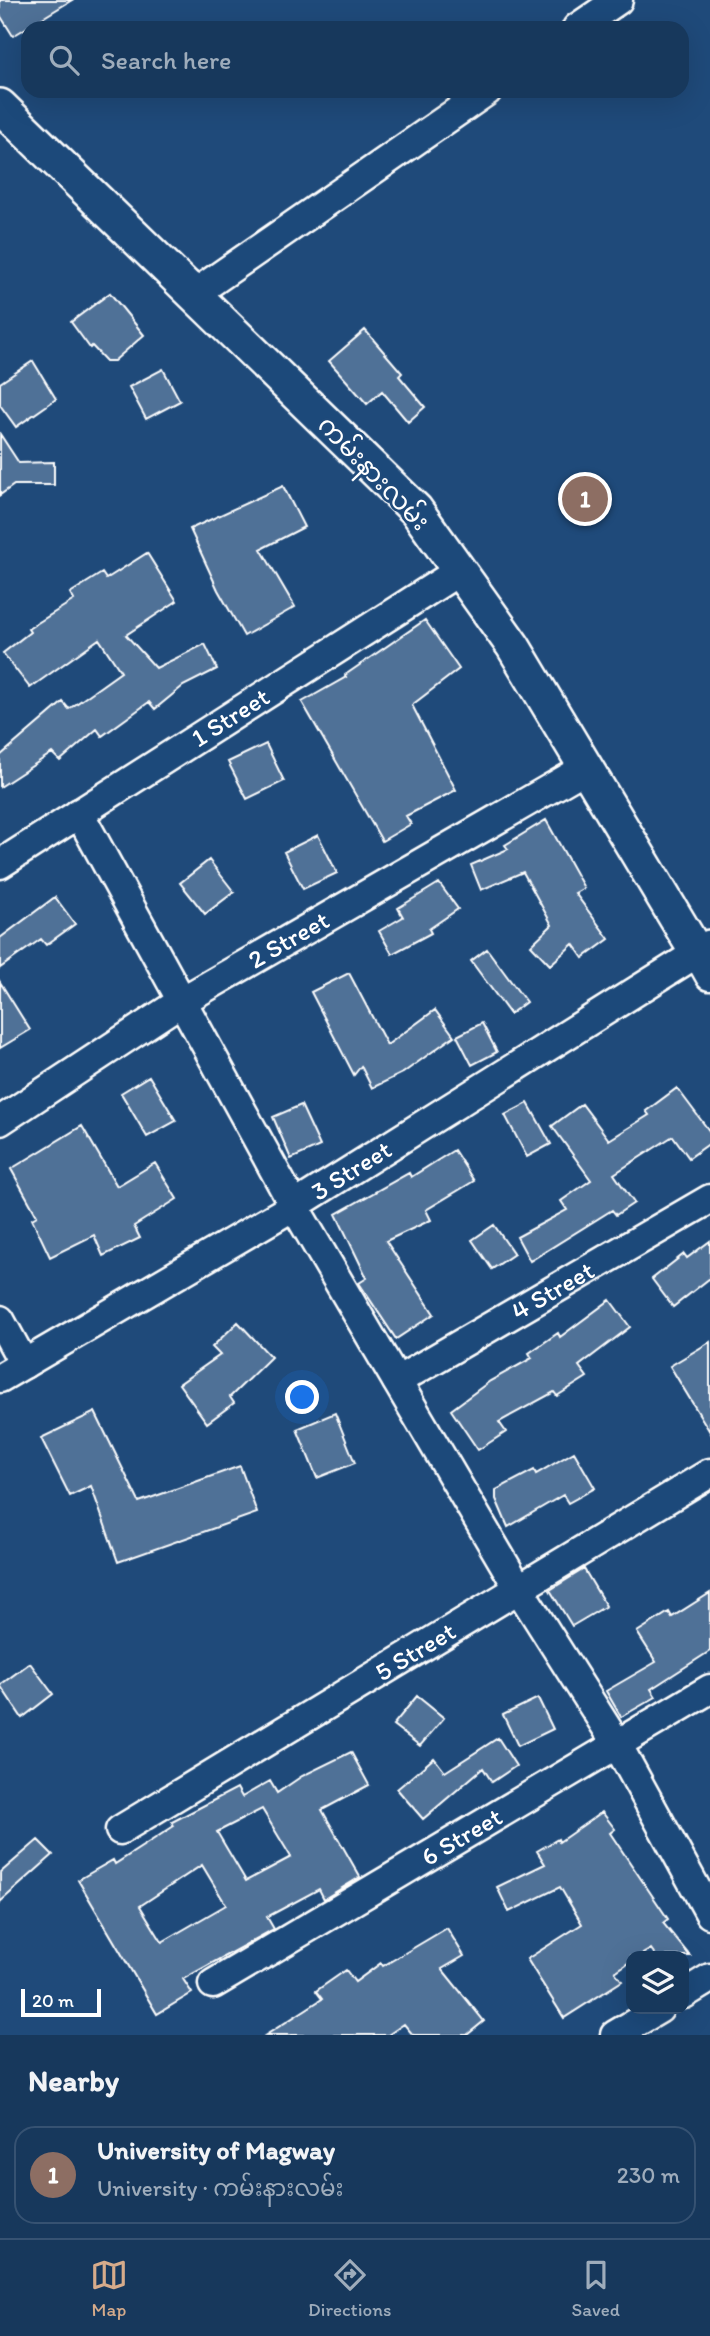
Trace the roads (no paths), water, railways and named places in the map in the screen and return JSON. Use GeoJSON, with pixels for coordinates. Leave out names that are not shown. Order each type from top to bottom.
{"type":"FeatureCollection","features":[{"type":"Feature","properties":{"kind":"street"},"geometry":{"type":"LineString","coordinates":[[587,21],[618,0]]}},
{"type":"Feature","properties":{"kind":"street"},"geometry":{"type":"LineString","coordinates":[[194,294],[476,98]]}},
{"type":"Feature","properties":{"kind":"street","name":"ကမ်းနားလမ်း"},"geometry":{"type":"LineString","coordinates":[[0,106],[416,510],[513,646],[584,769],[705,959]]}},
{"type":"Feature","properties":{"kind":"street","name":"1 Street"},"geometry":{"type":"LineString","coordinates":[[0,864],[459,571]]}},
{"type":"Feature","properties":{"kind":"street","name":"2 Street"},"geometry":{"type":"LineString","coordinates":[[0,1121],[182,1001],[584,769]]}},
{"type":"Feature","properties":{"kind":"street"},"geometry":{"type":"LineString","coordinates":[[79,813],[294,1206],[519,1589],[617,1744],[710,1914]]}},
{"type":"Feature","properties":{"kind":"street","name":"3 Street"},"geometry":{"type":"LineString","coordinates":[[12,1371],[294,1206],[705,959]]}},
{"type":"Feature","properties":{"kind":"street","name":"4 Street"},"geometry":{"type":"LineString","coordinates":[[397,1381],[710,1199]]}},
{"type":"Feature","properties":{"kind":"street"},"geometry":{"type":"LineString","coordinates":[[0,1320],[12,1371]]}},
{"type":"Feature","properties":{"kind":"street","name":"5 Street"},"geometry":{"type":"LineString","coordinates":[[120,1830],[710,1473]]}},
{"type":"Feature","properties":{"kind":"street","name":"6 Street"},"geometry":{"type":"LineString","coordinates":[[213,1984],[710,1689]]}},
{"type":"Feature","properties":{"kind":"street"},"geometry":{"type":"LineString","coordinates":[[689,1991],[710,1978]]}},
{"type":"Feature","properties":{"kind":"street"},"geometry":{"type":"LineString","coordinates":[[615,2035],[651,2014]]}},
{"type":"Feature","properties":{"kind":"place","name":"University of Magway"},"geometry":{"type":"Point","coordinates":[585,499]}}]}
